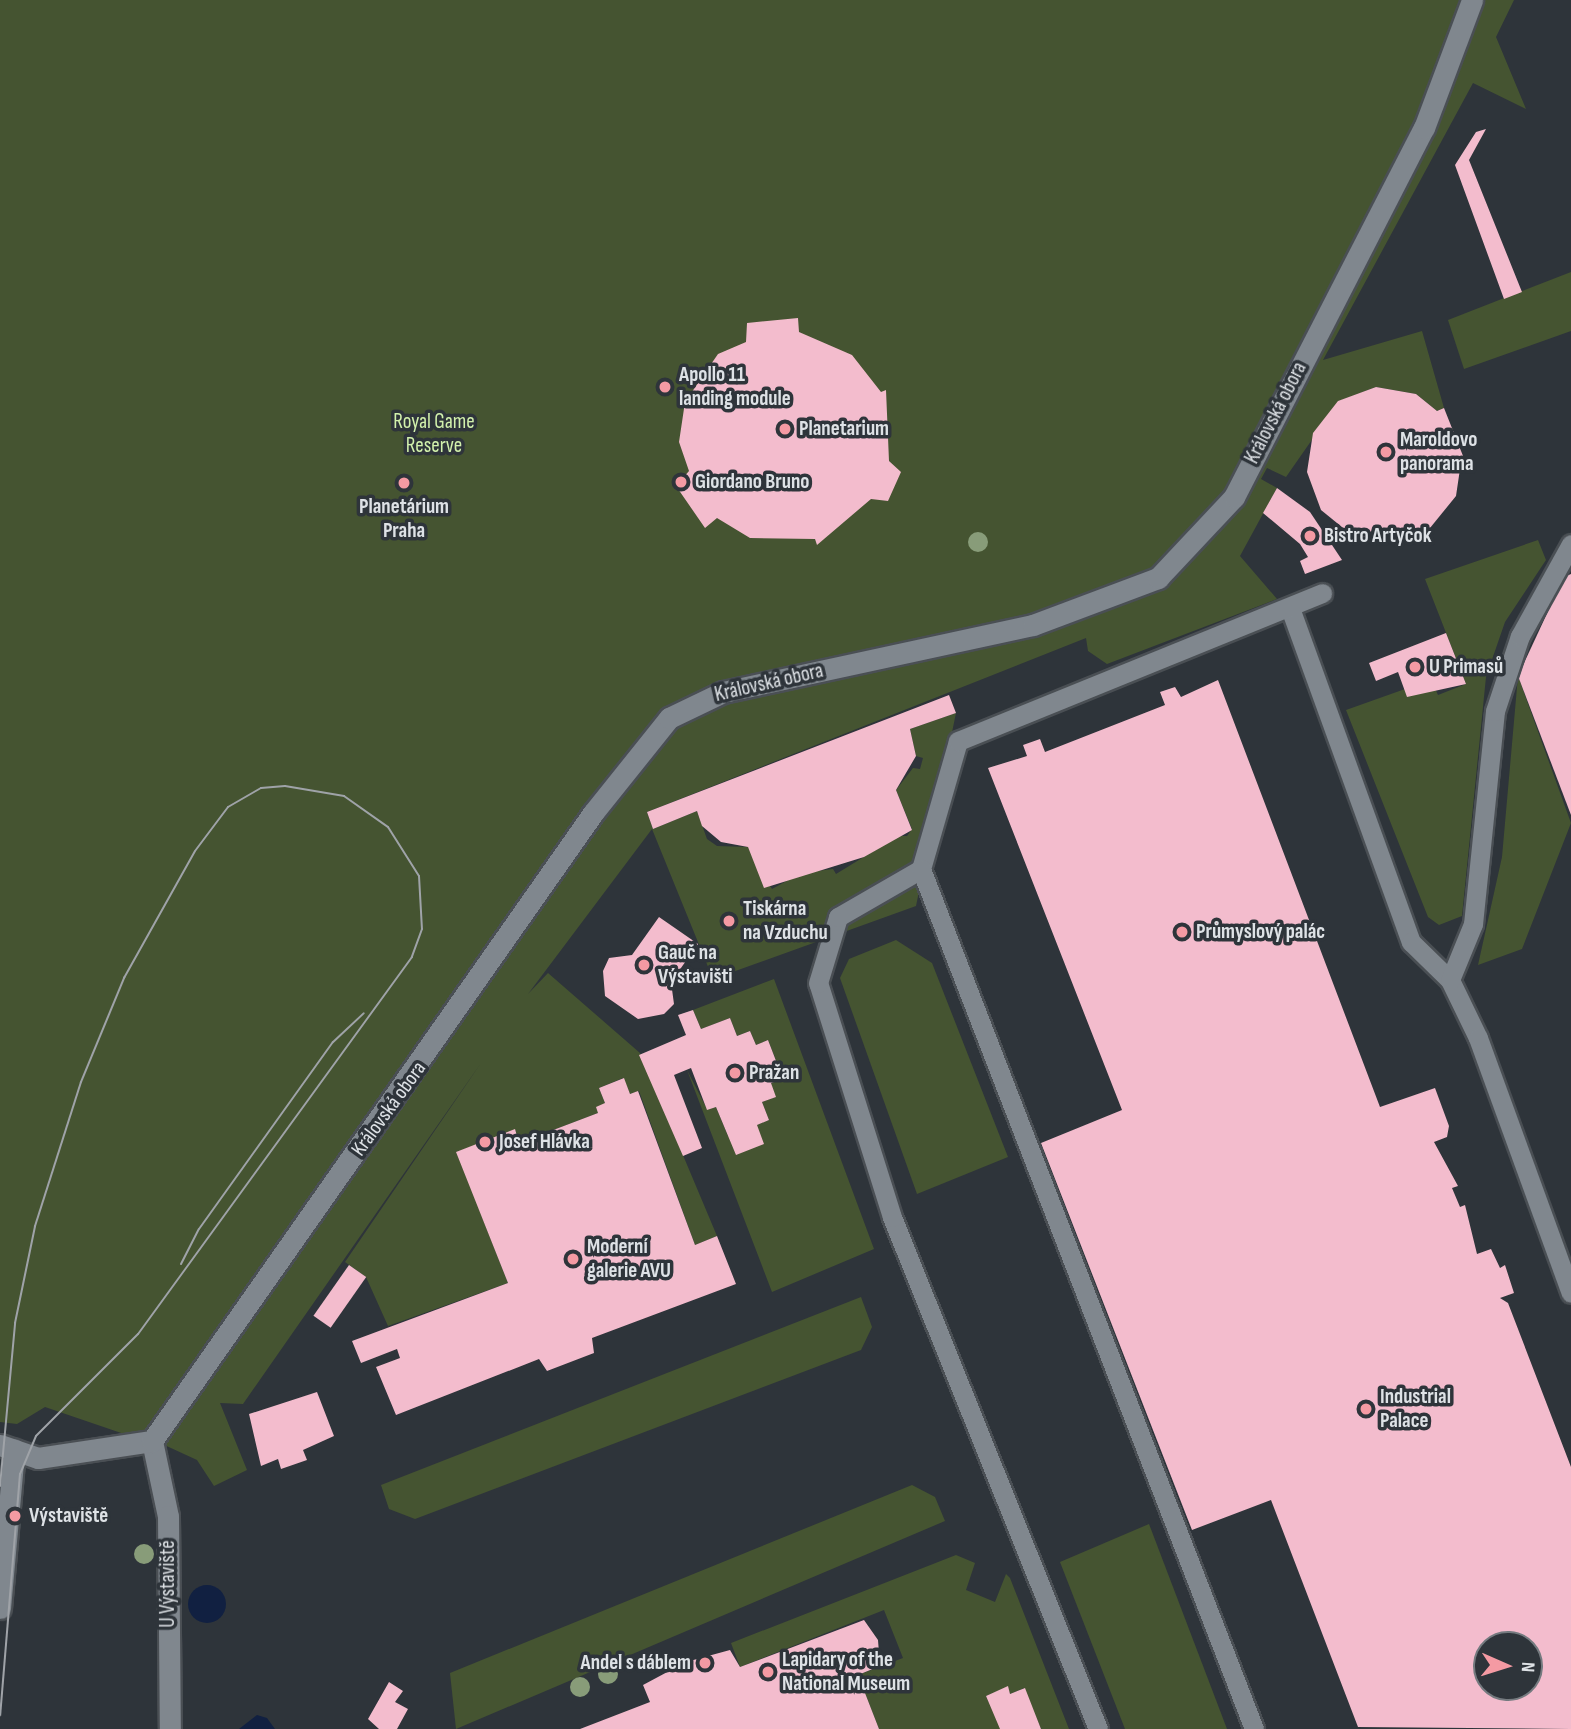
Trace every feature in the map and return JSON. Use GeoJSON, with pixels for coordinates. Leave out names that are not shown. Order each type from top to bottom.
{"type":"FeatureCollection","features":[{"type":"Feature","properties":{"kind":"street","name":"Královská obora"},"geometry":{"type":"LineString","coordinates":[[152,1441],[593,813],[668,718],[723,691],[1033,625],[1158,578],[1209,527],[1234,497],[1424,128],[1472,0]]}},
{"type":"Feature","properties":{"kind":"street"},"geometry":{"type":"LineString","coordinates":[[0,1608],[7,1447],[38,1458],[152,1441]]}},
{"type":"Feature","properties":{"kind":"street","name":"U Výstaviště"},"geometry":{"type":"LineString","coordinates":[[152,1441],[168,1516],[170,1729]]}},
{"type":"Feature","properties":{"kind":"lane"},"geometry":{"type":"LineString","coordinates":[[1450,980],[1473,924],[1495,711],[1520,636],[1571,544]]}},
{"type":"Feature","properties":{"kind":"lane"},"geometry":{"type":"LineString","coordinates":[[1254,1729],[921,869],[958,741],[1322,593]]}},
{"type":"Feature","properties":{"kind":"lane"},"geometry":{"type":"LineString","coordinates":[[1290,608],[1411,942],[1450,980],[1571,1293]]}},
{"type":"Feature","properties":{"kind":"lane"},"geometry":{"type":"LineString","coordinates":[[921,869],[838,917],[818,983],[892,1217],[1098,1729]]}},
{"type":"Feature","properties":{"kind":"green space","name":"Royal Game Reserve"},"geometry":{"type":"Polygon","coordinates":[[[0,0],[1514,0],[1496,37],[1526,109],[1473,83],[1323,360],[1422,331],[1444,408],[1437,411],[1416,394],[1376,387],[1339,401],[1286,477],[1267,468],[1261,479],[1277,488],[1240,556],[1277,599],[1107,664],[1088,651],[1086,638],[647,812],[653,829],[697,811],[707,839],[717,846],[748,847],[772,889],[801,873],[833,869],[836,874],[898,836],[907,836],[912,829],[896,790],[913,768],[920,769],[923,758],[916,756],[910,729],[956,713],[916,906],[713,979],[652,829],[528,994],[548,973],[640,1053],[717,1236],[695,1245],[639,1091],[630,1094],[623,1078],[599,1088],[605,1103],[598,1113],[519,1143],[515,1130],[457,1152],[508,1283],[388,1326],[366,1277],[345,1262],[481,1063],[243,1404],[220,1403],[247,1470],[214,1486],[197,1460],[134,1431],[130,1436],[45,1407],[17,1424],[0,1422],[0,0]]]}},
{"type":"Feature","properties":{"kind":"green space"},"geometry":{"type":"Polygon","coordinates":[[[1571,272],[1571,331],[1464,369],[1448,320],[1571,272]]]}},
{"type":"Feature","properties":{"kind":"green space"},"geometry":{"type":"Polygon","coordinates":[[[1538,540],[1546,560],[1505,622],[1486,677],[1462,916],[1439,925],[1428,917],[1346,710],[1405,689],[1434,686],[1438,695],[1466,684],[1425,579],[1538,540]]]}},
{"type":"Feature","properties":{"kind":"green space"},"geometry":{"type":"Polygon","coordinates":[[[1518,676],[1571,823],[1522,949],[1478,965],[1502,857],[1518,676]]]}},
{"type":"Feature","properties":{"kind":"green space"},"geometry":{"type":"Polygon","coordinates":[[[896,940],[932,963],[1008,1157],[917,1194],[840,978],[849,959],[896,940]]]}},
{"type":"Feature","properties":{"kind":"green space"},"geometry":{"type":"Polygon","coordinates":[[[774,979],[874,1249],[772,1292],[687,1070],[707,1109],[716,1107],[728,1136],[769,1120],[762,1102],[775,1097],[771,1083],[783,1078],[768,1040],[756,1045],[750,1031],[737,1036],[730,1018],[701,1029],[693,1010],[774,979]]]}},
{"type":"Feature","properties":{"kind":"green space"},"geometry":{"type":"Polygon","coordinates":[[[861,1297],[872,1327],[861,1350],[415,1519],[389,1509],[381,1485],[861,1297]]]}},
{"type":"Feature","properties":{"kind":"green space"},"geometry":{"type":"Polygon","coordinates":[[[912,1485],[935,1497],[945,1521],[456,1729],[450,1673],[912,1485]]]}},
{"type":"Feature","properties":{"kind":"green space"},"geometry":{"type":"Polygon","coordinates":[[[1149,1524],[1227,1729],[1125,1729],[1060,1562],[1149,1524]]]}},
{"type":"Feature","properties":{"kind":"green space"},"geometry":{"type":"Polygon","coordinates":[[[956,1555],[975,1563],[966,1590],[995,1602],[1006,1574],[1010,1578],[1069,1729],[1041,1729],[1024,1688],[1010,1694],[1007,1687],[986,1696],[1002,1729],[879,1729],[858,1675],[903,1658],[884,1610],[740,1667],[731,1643],[956,1555]]]}},
{"type":"Feature","properties":{"kind":"water"},"geometry":{"type":"Polygon","coordinates":[[[207,1585],[221,1590],[226,1604],[221,1618],[207,1623],[193,1618],[188,1604],[193,1590],[207,1585]]]}},
{"type":"Feature","properties":{"kind":"water"},"geometry":{"type":"Polygon","coordinates":[[[257,1715],[267,1718],[275,1729],[239,1729],[257,1715]]]}},
{"type":"Feature","properties":{"kind":"building"},"geometry":{"type":"Polygon","coordinates":[[[1486,129],[1469,160],[1522,292],[1504,299],[1455,165],[1476,132],[1486,129]]]}},
{"type":"Feature","properties":{"kind":"building","name":"Planetarium"},"geometry":{"type":"Polygon","coordinates":[[[798,318],[799,332],[852,355],[881,392],[886,390],[889,461],[901,472],[888,501],[871,499],[817,545],[815,539],[750,538],[717,518],[705,528],[676,486],[689,471],[679,442],[685,402],[718,354],[746,342],[747,323],[798,318]]]}},
{"type":"Feature","properties":{"kind":"building","name":"Maroldovo panorama"},"geometry":{"type":"Polygon","coordinates":[[[1376,387],[1416,394],[1437,411],[1444,408],[1467,466],[1460,469],[1456,496],[1430,528],[1392,542],[1353,536],[1321,510],[1307,472],[1313,433],[1338,401],[1376,387]]]}},
{"type":"Feature","properties":{"kind":"building","name":"Bistro Artyčok"},"geometry":{"type":"Polygon","coordinates":[[[1277,488],[1310,512],[1342,560],[1305,574],[1300,561],[1308,557],[1300,544],[1263,513],[1277,488]]]}},
{"type":"Feature","properties":{"kind":"building"},"geometry":{"type":"Polygon","coordinates":[[[1571,574],[1571,815],[1518,676],[1564,577],[1571,574]]]}},
{"type":"Feature","properties":{"kind":"building","name":"U Primasů"},"geometry":{"type":"Polygon","coordinates":[[[1446,633],[1466,684],[1407,697],[1398,672],[1376,681],[1369,663],[1446,633]]]}},
{"type":"Feature","properties":{"kind":"building"},"geometry":{"type":"Polygon","coordinates":[[[1218,680],[1380,1107],[1435,1088],[1449,1126],[1447,1137],[1434,1142],[1458,1186],[1452,1188],[1460,1207],[1465,1205],[1477,1254],[1491,1249],[1500,1268],[1505,1265],[1514,1293],[1500,1298],[1508,1303],[1571,1467],[1571,1729],[1358,1727],[1271,1500],[1192,1530],[1041,1143],[1122,1110],[988,768],[1027,756],[1023,745],[1040,739],[1045,752],[1165,705],[1160,692],[1175,687],[1181,697],[1218,680]]]}},
{"type":"Feature","properties":{"kind":"building"},"geometry":{"type":"Polygon","coordinates":[[[949,695],[956,713],[910,729],[916,756],[896,790],[912,830],[864,857],[764,888],[748,847],[721,842],[702,826],[697,811],[653,829],[647,812],[949,695]]]}},
{"type":"Feature","properties":{"kind":"building","name":"Gauč na Výstavišti"},"geometry":{"type":"Polygon","coordinates":[[[659,917],[698,944],[671,982],[674,1004],[664,1014],[638,1019],[605,996],[603,971],[609,958],[632,955],[659,917]]]}},
{"type":"Feature","properties":{"kind":"building"},"geometry":{"type":"Polygon","coordinates":[[[693,1010],[701,1029],[730,1018],[737,1036],[750,1031],[756,1045],[768,1040],[783,1079],[771,1083],[776,1097],[762,1102],[769,1120],[757,1125],[764,1144],[736,1155],[716,1107],[707,1110],[691,1068],[674,1075],[702,1148],[683,1156],[639,1055],[686,1035],[678,1015],[693,1010]]]}},
{"type":"Feature","properties":{"kind":"building"},"geometry":{"type":"Polygon","coordinates":[[[624,1078],[630,1094],[638,1091],[695,1245],[717,1236],[736,1284],[592,1338],[594,1353],[547,1371],[539,1359],[396,1415],[376,1367],[400,1358],[397,1349],[361,1363],[352,1341],[508,1283],[456,1152],[515,1129],[519,1143],[598,1113],[596,1107],[605,1103],[599,1088],[624,1078]]]}},
{"type":"Feature","properties":{"kind":"building"},"geometry":{"type":"Polygon","coordinates":[[[349,1265],[366,1277],[331,1328],[313,1316],[349,1265]]]}},
{"type":"Feature","properties":{"kind":"building"},"geometry":{"type":"Polygon","coordinates":[[[317,1392],[334,1436],[303,1450],[307,1460],[281,1469],[278,1459],[261,1466],[249,1414],[317,1392]]]}},
{"type":"Feature","properties":{"kind":"building","name":"Lapidary of the National Museum"},"geometry":{"type":"Polygon","coordinates":[[[864,1620],[878,1640],[880,1666],[858,1675],[879,1729],[580,1729],[650,1702],[643,1685],[686,1662],[730,1650],[740,1667],[864,1620]]]}},
{"type":"Feature","properties":{"kind":"building"},"geometry":{"type":"Polygon","coordinates":[[[389,1682],[403,1691],[395,1702],[408,1709],[397,1729],[379,1729],[368,1719],[389,1682]]]}},
{"type":"Feature","properties":{"kind":"building"},"geometry":{"type":"Polygon","coordinates":[[[1008,1686],[1010,1694],[1025,1688],[1041,1729],[1000,1729],[986,1696],[1008,1686]]]}},
{"type":"Feature","properties":{"kind":"tram line"},"geometry":{"type":"LineString","coordinates":[[0,1486],[15,1323],[35,1226],[81,1082],[124,978],[195,851],[228,807],[261,788],[285,786],[344,796],[388,827],[419,876],[422,929],[412,957],[138,1334],[36,1436],[20,1474],[0,1715]]}},
{"type":"Feature","properties":{"kind":"tram line"},"geometry":{"type":"LineString","coordinates":[[181,1264],[199,1229],[333,1042],[364,1013]]}},
{"type":"Feature","properties":{"kind":"place","name":"Apollo 11 landing module"},"geometry":{"type":"Point","coordinates":[665,387]}},
{"type":"Feature","properties":{"kind":"place","name":"Planetarium"},"geometry":{"type":"Point","coordinates":[785,429]}},
{"type":"Feature","properties":{"kind":"place","name":"Maroldovo panorama"},"geometry":{"type":"Point","coordinates":[1386,452]}},
{"type":"Feature","properties":{"kind":"place","name":"Giordano Bruno"},"geometry":{"type":"Point","coordinates":[681,482]}},
{"type":"Feature","properties":{"kind":"place","name":"Planetárium Praha"},"geometry":{"type":"Point","coordinates":[404,483]}},
{"type":"Feature","properties":{"kind":"place","name":"Bistro Artyčok"},"geometry":{"type":"Point","coordinates":[1310,536]}},
{"type":"Feature","properties":{"kind":"place","name":"U Primasů"},"geometry":{"type":"Point","coordinates":[1415,667]}},
{"type":"Feature","properties":{"kind":"place","name":"Tiskárna na Vzduchu"},"geometry":{"type":"Point","coordinates":[729,921]}},
{"type":"Feature","properties":{"kind":"place","name":"Průmyslový palác"},"geometry":{"type":"Point","coordinates":[1182,932]}},
{"type":"Feature","properties":{"kind":"place","name":"Gauč na Výstavišti"},"geometry":{"type":"Point","coordinates":[644,965]}},
{"type":"Feature","properties":{"kind":"place","name":"Pražan"},"geometry":{"type":"Point","coordinates":[735,1073]}},
{"type":"Feature","properties":{"kind":"place","name":"Josef Hlávka"},"geometry":{"type":"Point","coordinates":[485,1142]}},
{"type":"Feature","properties":{"kind":"place","name":"Moderní galerie AVU"},"geometry":{"type":"Point","coordinates":[573,1259]}},
{"type":"Feature","properties":{"kind":"place","name":"Industrial Palace"},"geometry":{"type":"Point","coordinates":[1366,1409]}},
{"type":"Feature","properties":{"kind":"place","name":"Výstaviště"},"geometry":{"type":"Point","coordinates":[15,1516]}},
{"type":"Feature","properties":{"kind":"place","name":"Andel s dáblem"},"geometry":{"type":"Point","coordinates":[705,1663]}},
{"type":"Feature","properties":{"kind":"place","name":"Lapidary of the National Museum"},"geometry":{"type":"Point","coordinates":[768,1672]}}]}
